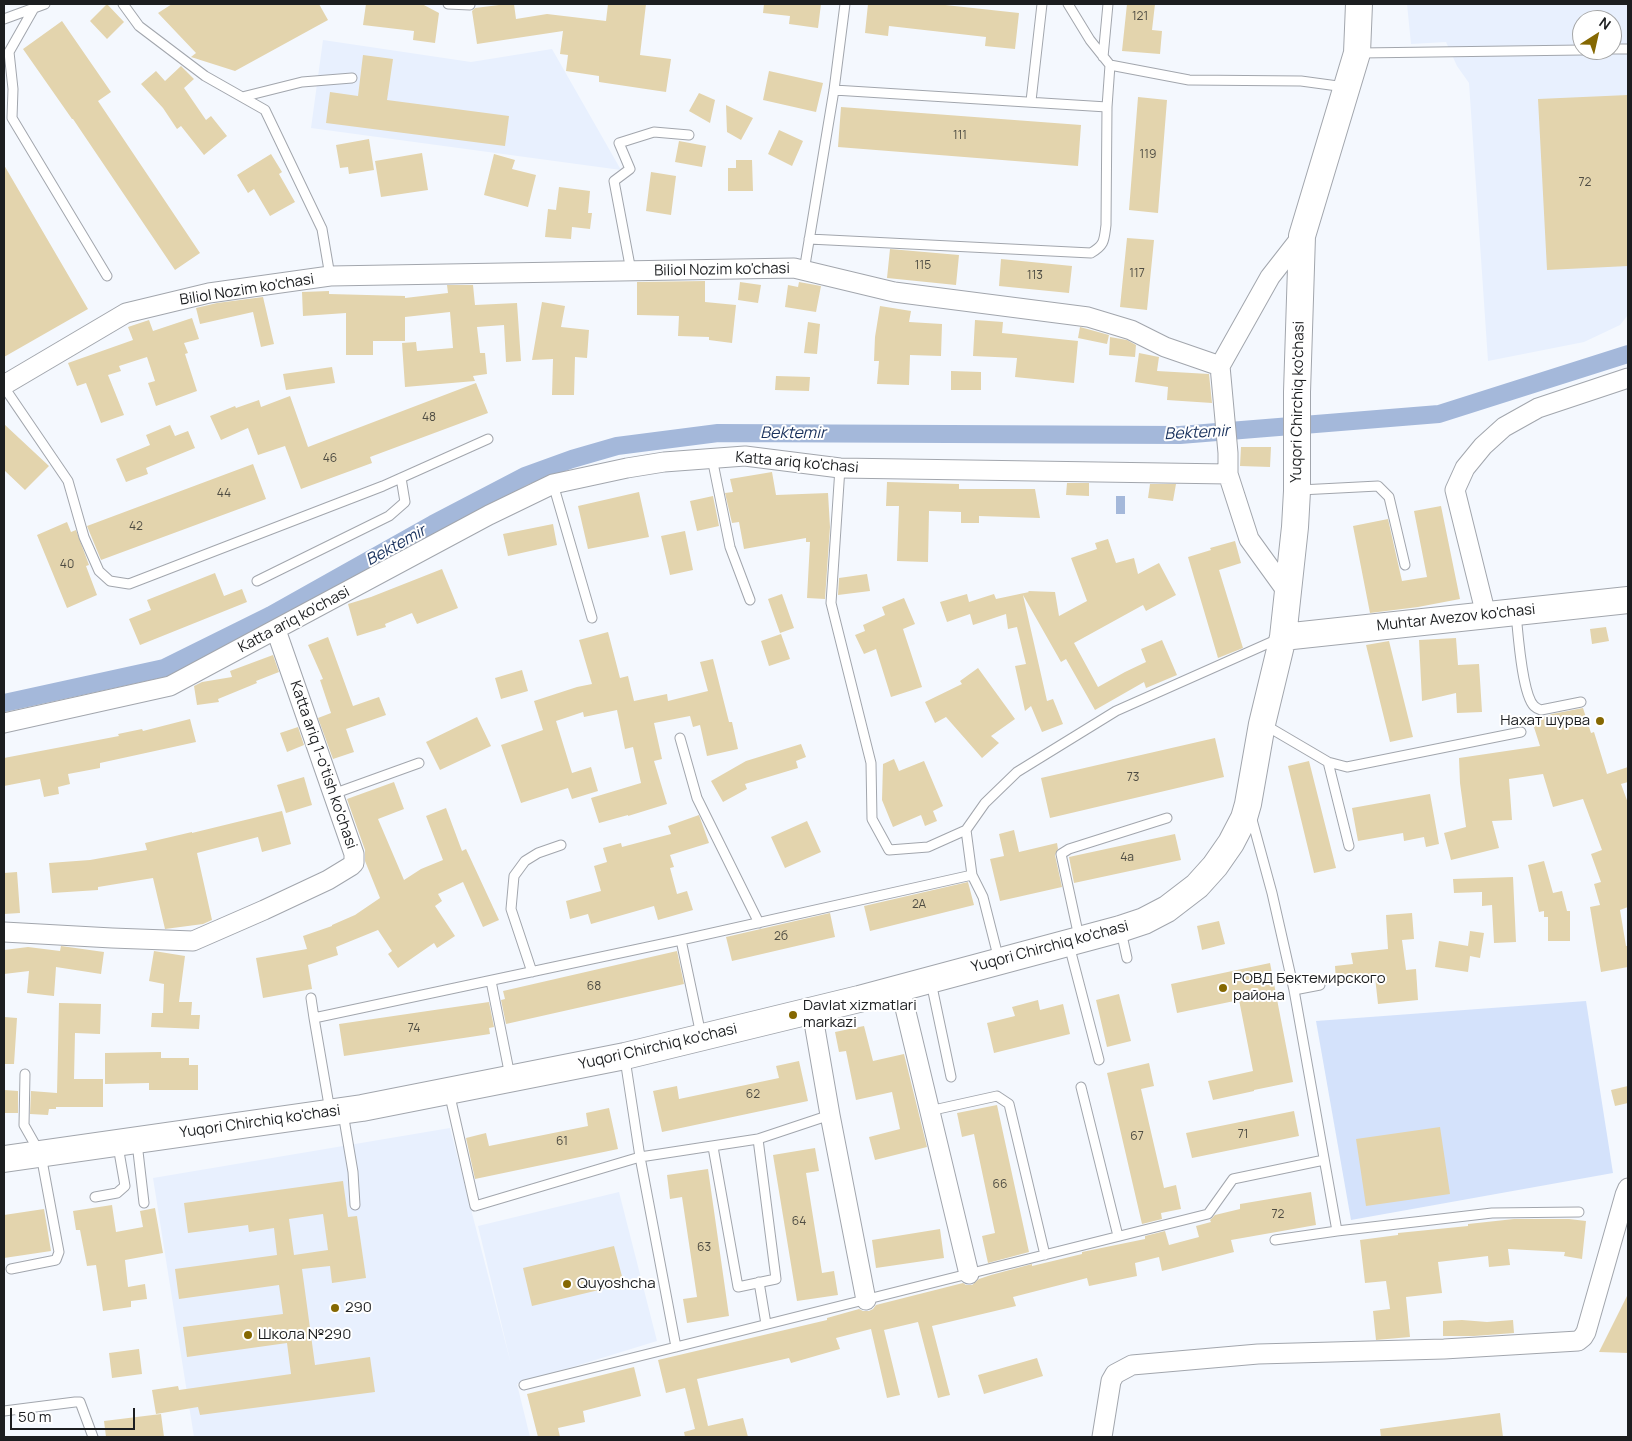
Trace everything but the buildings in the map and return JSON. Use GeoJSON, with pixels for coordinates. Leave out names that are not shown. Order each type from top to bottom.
{"type":"FeatureCollection","features":[{"type":"Feature","properties":{"kind":"street","name":"Yuqori Chirchiq ko'chasi"},"geometry":{"type":"LineString","coordinates":[[4,1160],[336,1111],[625,1056],[812,1010],[1144,921],[1167,909],[1197,886],[1215,866],[1231,843],[1244,818],[1262,724],[1283,637],[1295,527],[1297,490],[1297,392],[1302,236],[1357,53],[1359,4]]}},
{"type":"Feature","properties":{"kind":"street"},"geometry":{"type":"LineString","coordinates":[[1288,593],[1249,539],[1228,474],[1228,453],[1220,366],[1270,277],[1302,236]]}},
{"type":"Feature","properties":{"kind":"street","name":"Biliol Nozim ko'chasi"},"geometry":{"type":"LineString","coordinates":[[4,386],[126,313],[209,293],[330,276],[794,268],[894,292],[1088,317],[1131,330],[1165,347],[1220,366]]}},
{"type":"Feature","properties":{"kind":"street"},"geometry":{"type":"LineString","coordinates":[[1486,615],[1455,490],[1465,468],[1483,446],[1504,427],[1521,417],[1538,408],[1628,378]]}},
{"type":"Feature","properties":{"kind":"street","name":"Katta ariq ko'chasi"},"geometry":{"type":"LineString","coordinates":[[4,723],[170,686],[488,515],[553,484],[627,468],[664,462],[745,456],[840,468],[1228,474]]}},
{"type":"Feature","properties":{"kind":"street","name":"Muhtar Avezov ko'chasi"},"geometry":{"type":"LineString","coordinates":[[1283,637],[1628,600]]}},
{"type":"Feature","properties":{"kind":"street","name":"Katta ariq 1-o'tish ko'chasi"},"geometry":{"type":"LineString","coordinates":[[4,932],[193,941],[328,880],[354,863],[354,854],[334,794],[276,630]]}},
{"type":"Feature","properties":{"kind":"street"},"geometry":{"type":"LineString","coordinates":[[900,987],[969,1274]]}},
{"type":"Feature","properties":{"kind":"street"},"geometry":{"type":"LineString","coordinates":[[812,1010],[830,1115],[866,1300]]}},
{"type":"Feature","properties":{"kind":"street"},"geometry":{"type":"LineString","coordinates":[[1102,1437],[1111,1380],[1115,1374],[1132,1365],[1258,1354],[1444,1349],[1578,1340],[1586,1332],[1628,1188]]}},
{"type":"Feature","properties":{"kind":"lane"},"geometry":{"type":"LineString","coordinates":[[4,20],[45,4]]}},
{"type":"Feature","properties":{"kind":"lane","name":"Biliol Nozim ko'chasi"},"geometry":{"type":"LineString","coordinates":[[125,4],[139,26],[204,76],[265,110],[322,229],[330,276]]}},
{"type":"Feature","properties":{"kind":"lane"},"geometry":{"type":"LineString","coordinates":[[448,4],[470,5]]}},
{"type":"Feature","properties":{"kind":"lane"},"geometry":{"type":"LineString","coordinates":[[804,271],[834,90],[845,4]]}},
{"type":"Feature","properties":{"kind":"lane"},"geometry":{"type":"LineString","coordinates":[[1031,102],[1042,4]]}},
{"type":"Feature","properties":{"kind":"lane"},"geometry":{"type":"LineString","coordinates":[[1068,4],[1090,40],[1110,65],[1189,80],[1301,81],[1347,87]]}},
{"type":"Feature","properties":{"kind":"lane"},"geometry":{"type":"LineString","coordinates":[[1103,57],[1108,4]]}},
{"type":"Feature","properties":{"kind":"lane"},"geometry":{"type":"LineString","coordinates":[[34,8],[9,52],[13,89],[12,118],[107,276]]}},
{"type":"Feature","properties":{"kind":"lane"},"geometry":{"type":"LineString","coordinates":[[1357,53],[1572,50]]}},
{"type":"Feature","properties":{"kind":"lane"},"geometry":{"type":"LineString","coordinates":[[809,239],[1092,253],[1100,248],[1104,242],[1106,225],[1107,107],[1110,65]]}},
{"type":"Feature","properties":{"kind":"lane"},"geometry":{"type":"LineString","coordinates":[[242,98],[302,82],[352,78]]}},
{"type":"Feature","properties":{"kind":"lane"},"geometry":{"type":"LineString","coordinates":[[834,90],[1107,107]]}},
{"type":"Feature","properties":{"kind":"lane"},"geometry":{"type":"LineString","coordinates":[[631,271],[614,181],[630,169],[619,143],[654,132],[689,135]]}},
{"type":"Feature","properties":{"kind":"lane"},"geometry":{"type":"LineString","coordinates":[[4,386],[68,481],[84,536],[99,571],[110,581],[129,584],[401,478],[488,439]]}},
{"type":"Feature","properties":{"kind":"lane"},"geometry":{"type":"LineString","coordinates":[[712,458],[730,547],[750,600]]}},
{"type":"Feature","properties":{"kind":"lane"},"geometry":{"type":"LineString","coordinates":[[840,468],[831,603],[871,763],[872,819],[889,850],[928,847],[966,830],[985,803],[1017,772],[1116,710],[1283,637]]}},
{"type":"Feature","properties":{"kind":"lane"},"geometry":{"type":"LineString","coordinates":[[257,581],[389,516],[405,502],[401,478]]}},
{"type":"Feature","properties":{"kind":"lane"},"geometry":{"type":"LineString","coordinates":[[553,484],[592,618]]}},
{"type":"Feature","properties":{"kind":"lane"},"geometry":{"type":"LineString","coordinates":[[1297,490],[1378,486],[1389,497],[1405,565]]}},
{"type":"Feature","properties":{"kind":"lane"},"geometry":{"type":"LineString","coordinates":[[1515,611],[1521,664],[1533,705],[1541,710],[1581,702]]}},
{"type":"Feature","properties":{"kind":"lane"},"geometry":{"type":"LineString","coordinates":[[1262,724],[1328,762],[1347,767],[1521,732]]}},
{"type":"Feature","properties":{"kind":"lane"},"geometry":{"type":"LineString","coordinates":[[680,738],[696,798],[759,923]]}},
{"type":"Feature","properties":{"kind":"lane"},"geometry":{"type":"LineString","coordinates":[[1328,762],[1349,846]]}},
{"type":"Feature","properties":{"kind":"lane"},"geometry":{"type":"LineString","coordinates":[[334,794],[419,763]]}},
{"type":"Feature","properties":{"kind":"lane","name":"Yuqori Chirchiq ko'chasi"},"geometry":{"type":"LineString","coordinates":[[1248,804],[1272,893],[1294,990],[1337,1231]]}},
{"type":"Feature","properties":{"kind":"lane"},"geometry":{"type":"LineString","coordinates":[[1099,1060],[1074,941],[1061,854],[1068,849],[1167,818]]}},
{"type":"Feature","properties":{"kind":"lane"},"geometry":{"type":"LineString","coordinates":[[966,830],[972,875],[983,897],[1000,961]]}},
{"type":"Feature","properties":{"kind":"lane"},"geometry":{"type":"LineString","coordinates":[[532,972],[512,909],[514,876],[525,861],[538,853],[561,845]]}},
{"type":"Feature","properties":{"kind":"lane"},"geometry":{"type":"LineString","coordinates":[[314,1018],[681,940],[972,875]]}},
{"type":"Feature","properties":{"kind":"lane"},"geometry":{"type":"LineString","coordinates":[[1120,928],[1127,958]]}},
{"type":"Feature","properties":{"kind":"lane"},"geometry":{"type":"LineString","coordinates":[[681,940],[702,1037]]}},
{"type":"Feature","properties":{"kind":"lane"},"geometry":{"type":"LineString","coordinates":[[931,979],[950,1077]]}},
{"type":"Feature","properties":{"kind":"lane"},"geometry":{"type":"LineString","coordinates":[[491,981],[510,1079]]}},
{"type":"Feature","properties":{"kind":"lane"},"geometry":{"type":"LineString","coordinates":[[1294,990],[1320,985]]}},
{"type":"Feature","properties":{"kind":"lane"},"geometry":{"type":"LineString","coordinates":[[311,998],[336,1111],[353,1172],[355,1205]]}},
{"type":"Feature","properties":{"kind":"lane"},"geometry":{"type":"LineString","coordinates":[[625,1056],[640,1157],[676,1347]]}},
{"type":"Feature","properties":{"kind":"lane"},"geometry":{"type":"LineString","coordinates":[[11,1269],[56,1260],[59,1252],[40,1155],[24,1125],[25,1074]]}},
{"type":"Feature","properties":{"kind":"lane"},"geometry":{"type":"LineString","coordinates":[[1081,1087],[1118,1236]]}},
{"type":"Feature","properties":{"kind":"lane"},"geometry":{"type":"LineString","coordinates":[[448,1091],[475,1206],[640,1157],[713,1147],[758,1138],[830,1115]]}},
{"type":"Feature","properties":{"kind":"lane"},"geometry":{"type":"LineString","coordinates":[[929,1111],[997,1096],[1009,1104],[1045,1255]]}},
{"type":"Feature","properties":{"kind":"lane"},"geometry":{"type":"LineString","coordinates":[[713,1147],[738,1287],[776,1279],[758,1138]]}},
{"type":"Feature","properties":{"kind":"lane"},"geometry":{"type":"LineString","coordinates":[[95,1197],[116,1193],[124,1186],[127,1142]]}},
{"type":"Feature","properties":{"kind":"lane"},"geometry":{"type":"LineString","coordinates":[[127,1142],[144,1203]]}},
{"type":"Feature","properties":{"kind":"lane"},"geometry":{"type":"LineString","coordinates":[[524,1385],[1208,1214],[1232,1179],[1324,1160]]}},
{"type":"Feature","properties":{"kind":"lane"},"geometry":{"type":"LineString","coordinates":[[1275,1240],[1492,1213],[1579,1212]]}},
{"type":"Feature","properties":{"kind":"lane"},"geometry":{"type":"LineString","coordinates":[[759,1282],[766,1324]]}},
{"type":"Feature","properties":{"kind":"lane"},"geometry":{"type":"LineString","coordinates":[[4,1411],[80,1402],[93,1437]]}},
{"type":"Feature","properties":{"kind":"shaded area"},"geometry":{"type":"Polygon","coordinates":[[[1407,4],[1628,4],[1628,315],[1620,325],[1584,342],[1488,361],[1469,83],[1457,66],[1446,42],[1411,44],[1407,4]]]}},
{"type":"Feature","properties":{"kind":"shaded area"},"geometry":{"type":"Polygon","coordinates":[[[323,40],[471,62],[552,49],[621,170],[311,128],[323,40]]]}},
{"type":"Feature","properties":{"kind":"shaded area"},"geometry":{"type":"Polygon","coordinates":[[[1116,496],[1125,496],[1125,514],[1116,514],[1116,496]]]}},
{"type":"Feature","properties":{"kind":"shaded area"},"geometry":{"type":"Polygon","coordinates":[[[1586,1001],[1613,1173],[1351,1220],[1316,1021],[1586,1001]]]}},
{"type":"Feature","properties":{"kind":"shaded area","name":"290"},"geometry":{"type":"Polygon","coordinates":[[[450,1128],[511,1364],[478,1226],[619,1192],[657,1341],[517,1384],[530,1437],[194,1437],[153,1178],[450,1128]]]}},
{"type":"Feature","properties":{"kind":"waterway","name":"Bektemir"},"geometry":{"type":"LineString","coordinates":[[4,703],[164,668],[271,615],[433,524],[525,476],[572,459],[617,446],[718,433],[1180,435],[1439,414],[1628,354]]}},
{"type":"Feature","properties":{"kind":"place","name":"Нахат шурва"},"geometry":{"type":"Point","coordinates":[1600,721]}},
{"type":"Feature","properties":{"kind":"place","name":"РОВД Бектемирского района"},"geometry":{"type":"Point","coordinates":[1223,988]}},
{"type":"Feature","properties":{"kind":"place","name":"Davlat xizmatlari markazi"},"geometry":{"type":"Point","coordinates":[793,1015]}},
{"type":"Feature","properties":{"kind":"place","name":"Quyoshcha"},"geometry":{"type":"Point","coordinates":[567,1284]}},
{"type":"Feature","properties":{"kind":"place","name":"290"},"geometry":{"type":"Point","coordinates":[335,1308]}},
{"type":"Feature","properties":{"kind":"place","name":"Школа №290"},"geometry":{"type":"Point","coordinates":[248,1335]}}]}
